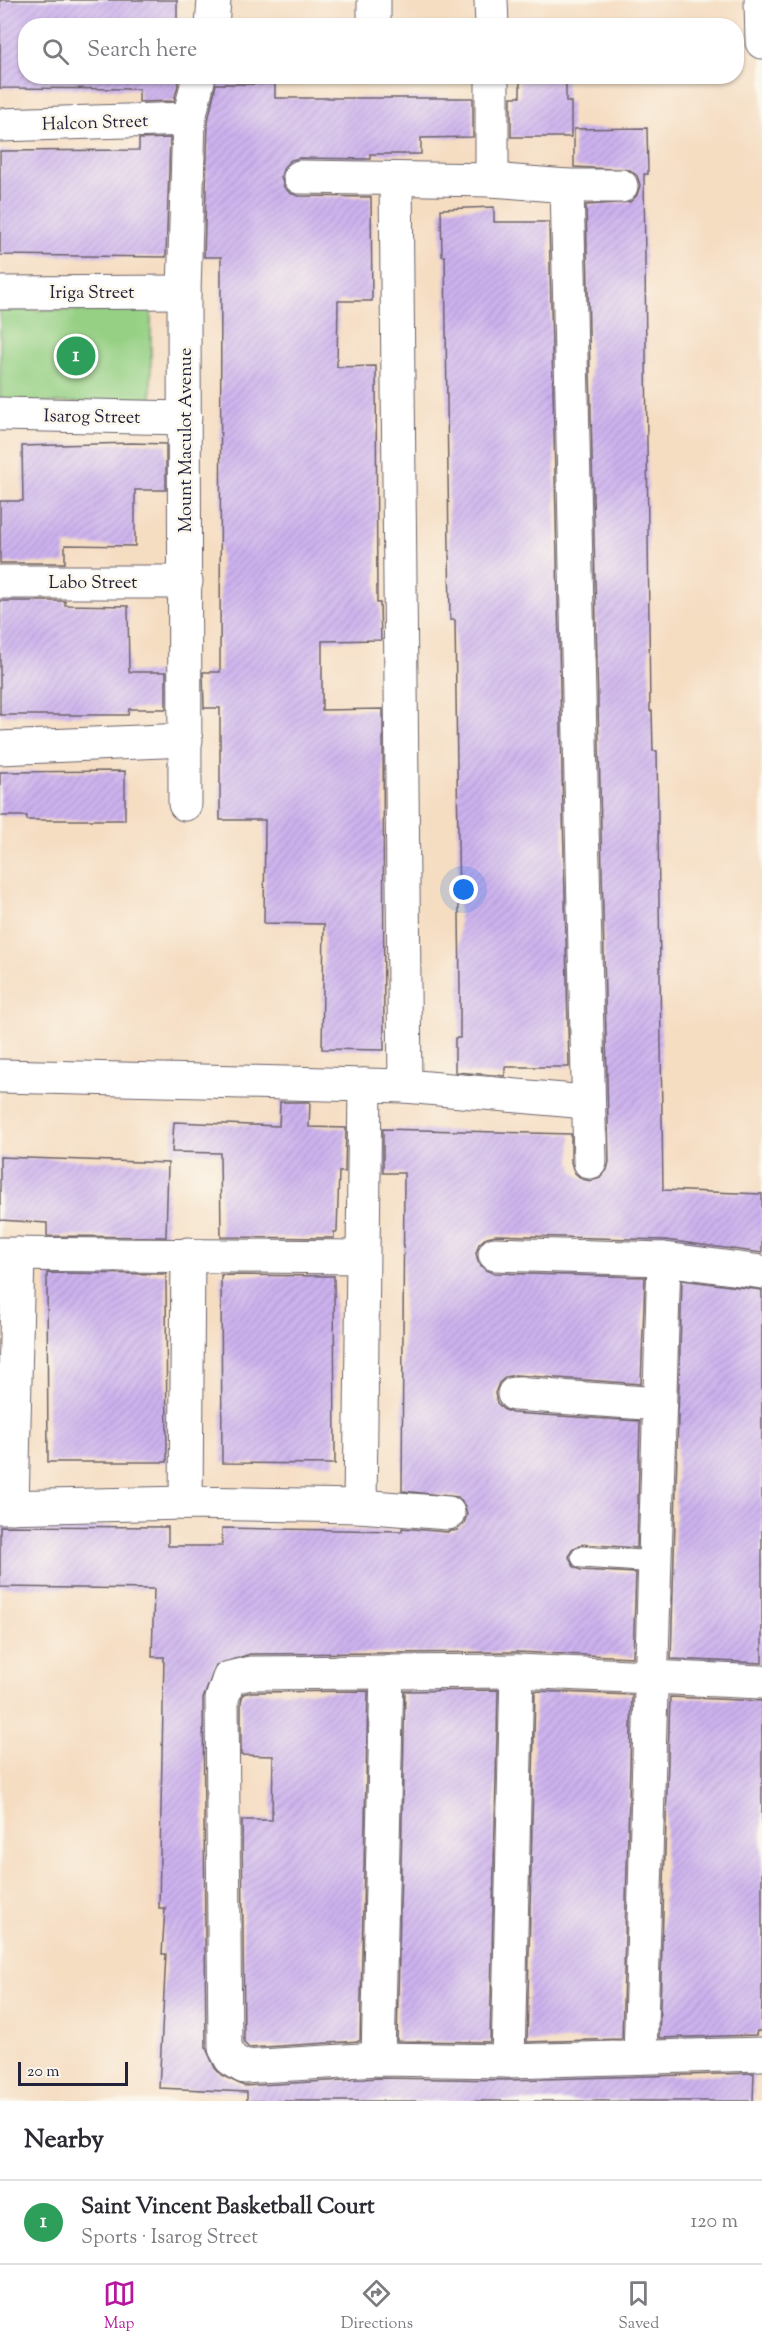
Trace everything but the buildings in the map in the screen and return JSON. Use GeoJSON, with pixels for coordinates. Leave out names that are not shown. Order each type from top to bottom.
{"type":"FeatureCollection","features":[{"type":"Feature","properties":{"kind":"street"},"geometry":{"type":"LineString","coordinates":[[213,18],[214,0]]}},
{"type":"Feature","properties":{"kind":"street"},"geometry":{"type":"LineString","coordinates":[[374,0],[374,18]]}},
{"type":"Feature","properties":{"kind":"street"},"geometry":{"type":"LineString","coordinates":[[491,0],[492,18]]}},
{"type":"Feature","properties":{"kind":"street"},"geometry":{"type":"LineString","coordinates":[[761,0],[762,42]]}},
{"type":"Feature","properties":{"kind":"street","name":"Mount Maculot Avenue"},"geometry":{"type":"LineString","coordinates":[[185,804],[184,292],[189,119],[197,84]]}},
{"type":"Feature","properties":{"kind":"street"},"geometry":{"type":"LineString","coordinates":[[492,84],[492,180]]}},
{"type":"Feature","properties":{"kind":"street","name":"Halcon Street"},"geometry":{"type":"LineString","coordinates":[[0,125],[189,119]]}},
{"type":"Feature","properties":{"kind":"street"},"geometry":{"type":"LineString","coordinates":[[300,177],[492,180],[567,186],[621,186]]}},
{"type":"Feature","properties":{"kind":"street"},"geometry":{"type":"LineString","coordinates":[[396,179],[405,1086]]}},
{"type":"Feature","properties":{"kind":"street"},"geometry":{"type":"LineString","coordinates":[[567,186],[586,1102],[590,1162]]}},
{"type":"Feature","properties":{"kind":"street","name":"Iriga Street"},"geometry":{"type":"LineString","coordinates":[[0,293],[184,292]]}},
{"type":"Feature","properties":{"kind":"street","name":"Isarog Street"},"geometry":{"type":"LineString","coordinates":[[0,414],[185,418]]}},
{"type":"Feature","properties":{"kind":"street","name":"Labo Street"},"geometry":{"type":"LineString","coordinates":[[0,582],[186,582]]}},
{"type":"Feature","properties":{"kind":"street"},"geometry":{"type":"LineString","coordinates":[[0,748],[186,740]]}},
{"type":"Feature","properties":{"kind":"street"},"geometry":{"type":"LineString","coordinates":[[0,1076],[405,1086],[586,1102]]}},
{"type":"Feature","properties":{"kind":"street"},"geometry":{"type":"LineString","coordinates":[[360,1506],[365,1085]]}},
{"type":"Feature","properties":{"kind":"street"},"geometry":{"type":"LineString","coordinates":[[362,1257],[9,1254],[6,1507],[186,1503],[360,1506],[448,1513]]}},
{"type":"Feature","properties":{"kind":"street"},"geometry":{"type":"LineString","coordinates":[[186,1503],[188,1254]]}},
{"type":"Feature","properties":{"kind":"street"},"geometry":{"type":"LineString","coordinates":[[495,1254],[664,1259],[762,1272]]}},
{"type":"Feature","properties":{"kind":"street"},"geometry":{"type":"LineString","coordinates":[[640,2057],[664,1259]]}},
{"type":"Feature","properties":{"kind":"street"},"geometry":{"type":"LineString","coordinates":[[514,1394],[660,1404]]}},
{"type":"Feature","properties":{"kind":"street"},"geometry":{"type":"LineString","coordinates":[[508,2061],[517,1671]]}},
{"type":"Feature","properties":{"kind":"street"},"geometry":{"type":"LineString","coordinates":[[762,1682],[517,1671],[250,1673],[229,1678],[222,1699],[225,2048],[231,2059],[244,2067],[378,2059],[508,2061],[762,2054]]}},
{"type":"Feature","properties":{"kind":"street"},"geometry":{"type":"LineString","coordinates":[[378,2059],[387,1672]]}},
{"type":"Feature","properties":{"kind":"lane"},"geometry":{"type":"LineString","coordinates":[[582,1557],[656,1562]]}},
{"type":"Feature","properties":{"kind":"green space"},"geometry":{"type":"Polygon","coordinates":[[[0,310],[151,310],[151,402],[0,403],[0,310]]]}},
{"type":"Feature","properties":{"kind":"place","name":"Saint Vincent Basketball Court"},"geometry":{"type":"Point","coordinates":[76,356]}}]}
